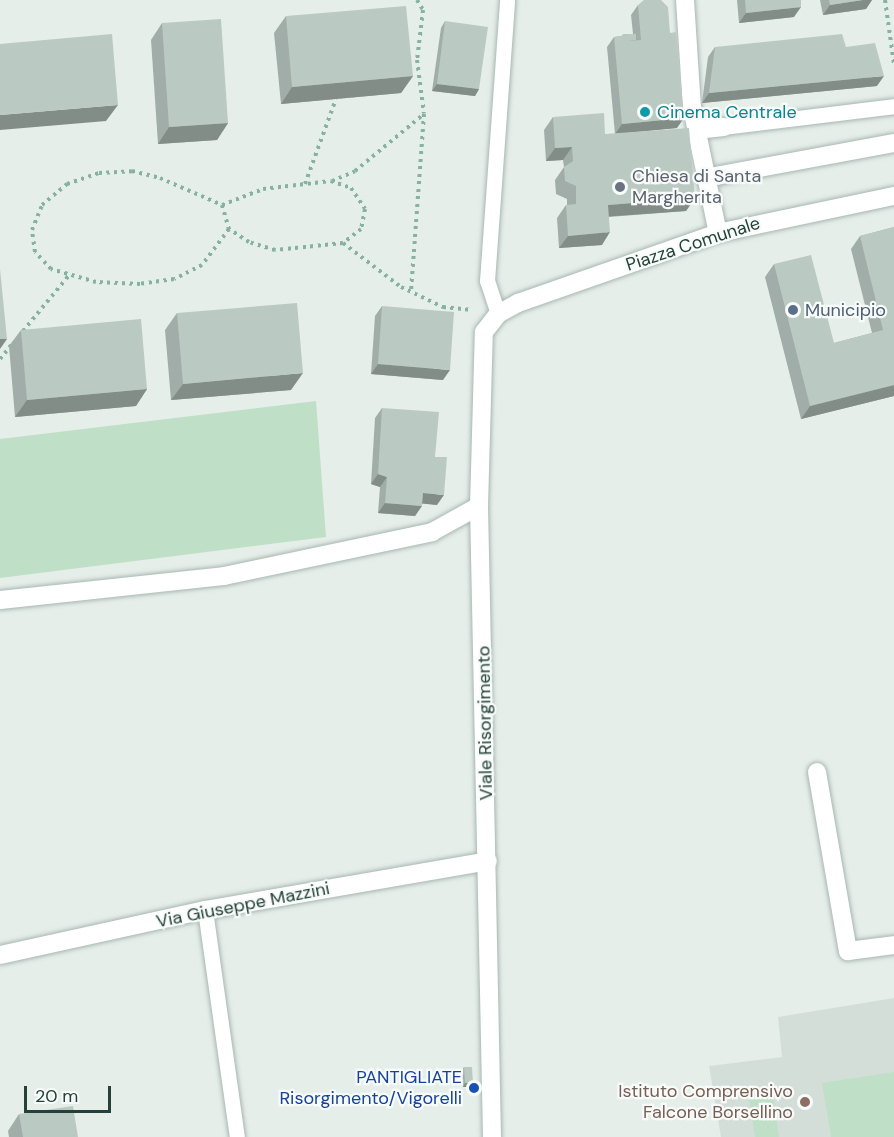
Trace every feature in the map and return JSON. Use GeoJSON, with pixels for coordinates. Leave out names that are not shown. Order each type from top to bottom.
{"type":"FeatureCollection","features":[{"type":"Feature","properties":{"kind":"street"},"geometry":{"type":"LineString","coordinates":[[685,0],[696,130],[718,233]]}},
{"type":"Feature","properties":{"kind":"street"},"geometry":{"type":"LineString","coordinates":[[696,130],[724,127]]}},
{"type":"Feature","properties":{"kind":"street"},"geometry":{"type":"LineString","coordinates":[[705,178],[894,143]]}},
{"type":"Feature","properties":{"kind":"street","name":"Piazza Comunale"},"geometry":{"type":"LineString","coordinates":[[498,314],[526,300],[718,233],[894,196]]}},
{"type":"Feature","properties":{"kind":"street","name":"Viale Risorgimento"},"geometry":{"type":"LineString","coordinates":[[492,1137],[479,506],[481,350],[486,327],[498,314]]}},
{"type":"Feature","properties":{"kind":"street"},"geometry":{"type":"LineString","coordinates":[[0,600],[224,576],[432,532],[479,506]]}},
{"type":"Feature","properties":{"kind":"street"},"geometry":{"type":"LineString","coordinates":[[817,772],[849,951],[894,945]]}},
{"type":"Feature","properties":{"kind":"street","name":"Via Giuseppe Mazzini"},"geometry":{"type":"LineString","coordinates":[[0,955],[205,910],[488,861]]}},
{"type":"Feature","properties":{"kind":"lane"},"geometry":{"type":"LineString","coordinates":[[498,314],[487,281],[507,0]]}},
{"type":"Feature","properties":{"kind":"lane"},"geometry":{"type":"LineString","coordinates":[[724,127],[894,106]]}},
{"type":"Feature","properties":{"kind":"lane"},"geometry":{"type":"LineString","coordinates":[[205,910],[237,1137]]}},
{"type":"Feature","properties":{"kind":"path"},"geometry":{"type":"LineString","coordinates":[[411,292],[424,114],[417,60],[423,10],[417,0]]}},
{"type":"Feature","properties":{"kind":"path"},"geometry":{"type":"LineString","coordinates":[[885,0],[894,64]]}},
{"type":"Feature","properties":{"kind":"path"},"geometry":{"type":"LineString","coordinates":[[305,184],[336,99]]}},
{"type":"Feature","properties":{"kind":"path"},"geometry":{"type":"LineString","coordinates":[[229,229],[202,265],[174,279],[140,284],[96,282],[51,269],[35,252],[32,231],[42,205],[67,184],[99,173],[132,171],[160,178],[222,205],[263,189],[331,181],[355,171],[424,114]]}},
{"type":"Feature","properties":{"kind":"path"},"geometry":{"type":"LineString","coordinates":[[222,205],[229,229],[249,242],[275,250],[344,243],[361,229],[365,209],[351,188],[331,181]]}},
{"type":"Feature","properties":{"kind":"path"},"geometry":{"type":"LineString","coordinates":[[344,243],[411,292],[443,307],[498,314]]}},
{"type":"Feature","properties":{"kind":"path"},"geometry":{"type":"LineString","coordinates":[[21,333],[70,274]]}},
{"type":"Feature","properties":{"kind":"path"},"geometry":{"type":"LineString","coordinates":[[0,359],[14,342]]}},
{"type":"Feature","properties":{"kind":"shaded area","name":"Istituto Comprensivo Falcone Borsellino"},"geometry":{"type":"Polygon","coordinates":[[[894,998],[894,1137],[721,1137],[709,1066],[782,1057],[778,1017],[894,998]]]}},
{"type":"Feature","properties":{"kind":"green space"},"geometry":{"type":"Polygon","coordinates":[[[316,401],[326,537],[0,578],[0,439],[316,401]]]}},
{"type":"Feature","properties":{"kind":"green space"},"geometry":{"type":"Polygon","coordinates":[[[894,1072],[894,1137],[831,1137],[822,1083],[894,1072]]]}},
{"type":"Feature","properties":{"kind":"green space"},"geometry":{"type":"Polygon","coordinates":[[[773,1095],[779,1137],[755,1137],[749,1098],[773,1095]]]}},
{"type":"Feature","properties":{"kind":"building"},"geometry":{"type":"Polygon","coordinates":[[[644,0],[661,0],[668,7],[670,33],[676,32],[684,118],[622,124],[614,37],[628,35],[628,41],[641,40],[638,5],[644,0]]]}},
{"type":"Feature","properties":{"kind":"building"},"geometry":{"type":"Polygon","coordinates":[[[745,0],[801,0],[801,7],[746,13],[745,0]]]}},
{"type":"Feature","properties":{"kind":"building"},"geometry":{"type":"Polygon","coordinates":[[[829,0],[863,0],[830,5],[829,0]]]}},
{"type":"Feature","properties":{"kind":"building"},"geometry":{"type":"Polygon","coordinates":[[[406,6],[413,76],[292,87],[286,16],[406,6]]]}},
{"type":"Feature","properties":{"kind":"building"},"geometry":{"type":"Polygon","coordinates":[[[221,19],[228,123],[169,127],[162,23],[221,19]]]}},
{"type":"Feature","properties":{"kind":"building"},"geometry":{"type":"Polygon","coordinates":[[[445,21],[488,27],[479,89],[437,84],[445,21]]]}},
{"type":"Feature","properties":{"kind":"building"},"geometry":{"type":"Polygon","coordinates":[[[112,34],[118,105],[0,115],[0,44],[112,34]]]}},
{"type":"Feature","properties":{"kind":"building"},"geometry":{"type":"Polygon","coordinates":[[[623,34],[636,34],[636,40],[628,41],[628,35],[623,36],[623,34]]]}},
{"type":"Feature","properties":{"kind":"building"},"geometry":{"type":"Polygon","coordinates":[[[842,34],[846,47],[875,43],[884,76],[709,93],[715,47],[842,34]]]}},
{"type":"Feature","properties":{"kind":"building","name":"Chiesa di Santa Margherita"},"geometry":{"type":"Polygon","coordinates":[[[604,113],[605,134],[689,128],[695,198],[608,205],[610,232],[568,236],[566,205],[576,204],[576,186],[565,181],[564,167],[573,161],[572,147],[555,148],[553,117],[604,113]]]}},
{"type":"Feature","properties":{"kind":"building","name":"Municipio"},"geometry":{"type":"Polygon","coordinates":[[[894,227],[894,385],[810,406],[774,264],[811,255],[834,343],[883,330],[860,236],[894,227]]]}},
{"type":"Feature","properties":{"kind":"building"},"geometry":{"type":"Polygon","coordinates":[[[0,269],[7,339],[0,339],[0,269]]]}},
{"type":"Feature","properties":{"kind":"building"},"geometry":{"type":"Polygon","coordinates":[[[297,303],[303,373],[183,384],[177,313],[297,303]]]}},
{"type":"Feature","properties":{"kind":"building"},"geometry":{"type":"Polygon","coordinates":[[[382,306],[454,312],[450,370],[378,364],[382,306]]]}},
{"type":"Feature","properties":{"kind":"building"},"geometry":{"type":"Polygon","coordinates":[[[141,319],[147,389],[27,400],[21,330],[141,319]]]}},
{"type":"Feature","properties":{"kind":"building"},"geometry":{"type":"Polygon","coordinates":[[[382,408],[439,412],[435,457],[447,457],[444,495],[423,493],[422,506],[385,503],[387,477],[378,474],[382,408]]]}},
{"type":"Feature","properties":{"kind":"building"},"geometry":{"type":"Polygon","coordinates":[[[464,1067],[472,1067],[473,1083],[465,1083],[464,1067]]]}},
{"type":"Feature","properties":{"kind":"building"},"geometry":{"type":"Polygon","coordinates":[[[73,1106],[78,1137],[23,1137],[19,1114],[73,1106]]]}},
{"type":"Feature","properties":{"kind":"place","name":"Cinema Centrale"},"geometry":{"type":"Point","coordinates":[645,112]}},
{"type":"Feature","properties":{"kind":"place","name":"Chiesa di Santa Margherita"},"geometry":{"type":"Point","coordinates":[620,187]}},
{"type":"Feature","properties":{"kind":"place","name":"Municipio"},"geometry":{"type":"Point","coordinates":[793,310]}},
{"type":"Feature","properties":{"kind":"place","name":"PANTIGLIATE Risorgimento/Vigorelli"},"geometry":{"type":"Point","coordinates":[474,1088]}},
{"type":"Feature","properties":{"kind":"place","name":"Istituto Comprensivo Falcone Borsellino"},"geometry":{"type":"Point","coordinates":[805,1102]}}]}
